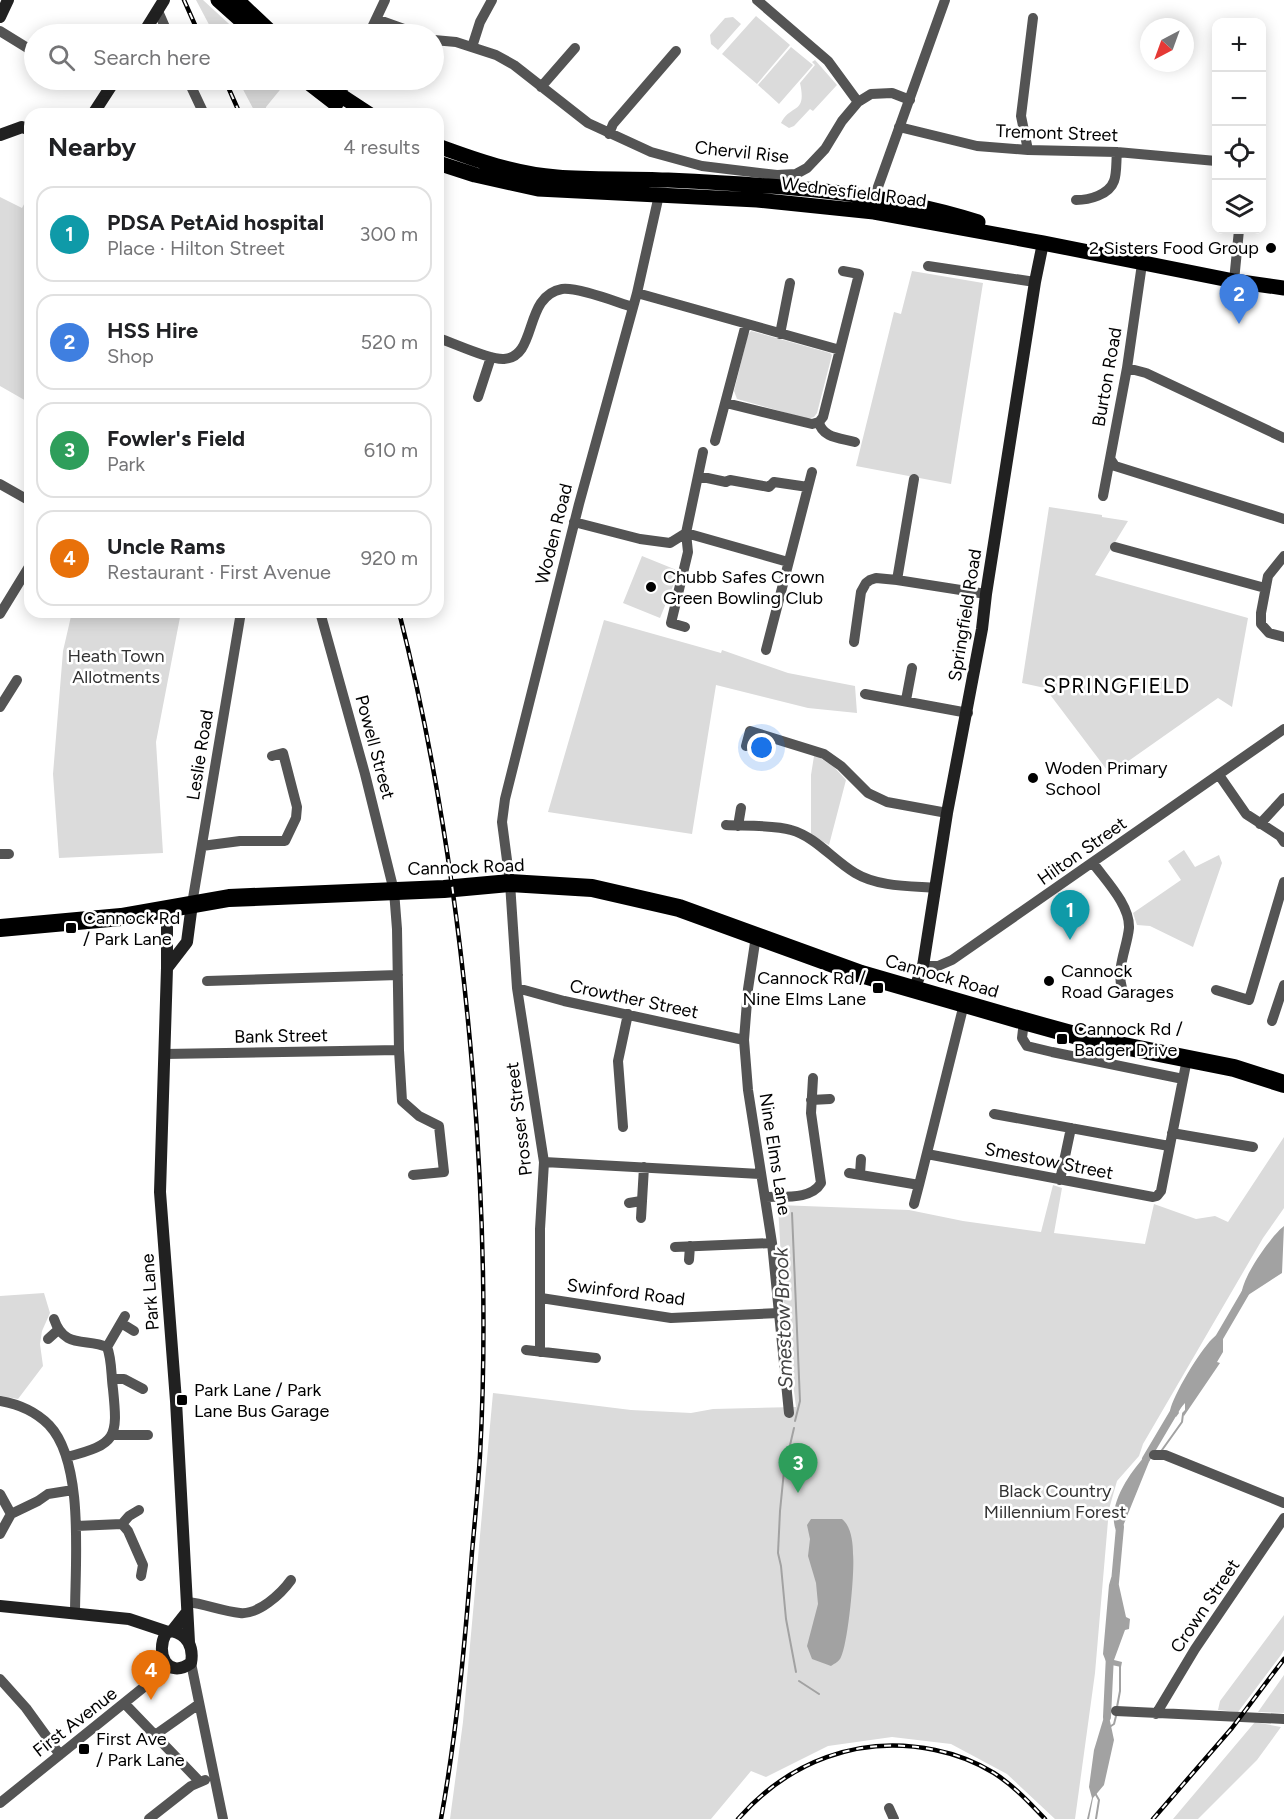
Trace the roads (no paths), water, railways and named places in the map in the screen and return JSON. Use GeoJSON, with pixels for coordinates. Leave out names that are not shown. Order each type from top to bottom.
{"type":"FeatureCollection","features":[{"type":"Feature","properties":{"kind":"highway","name":"Cannock Road"},"geometry":{"type":"LineString","coordinates":[[0,928],[121,917],[230,898],[510,883],[592,888],[679,908],[861,974],[1024,1021],[1089,1039],[1234,1068],[1284,1083]]}},
{"type":"Feature","properties":{"kind":"main road"},"geometry":{"type":"LineString","coordinates":[[218,0],[245,24]]}},
{"type":"Feature","properties":{"kind":"main road"},"geometry":{"type":"LineString","coordinates":[[237,0],[262,24]]}},
{"type":"Feature","properties":{"kind":"main road"},"geometry":{"type":"LineString","coordinates":[[322,90],[356,108]]}},
{"type":"Feature","properties":{"kind":"main road"},"geometry":{"type":"LineString","coordinates":[[330,90],[345,108]]}},
{"type":"Feature","properties":{"kind":"main road","name":"Wednesfield Road"},"geometry":{"type":"LineString","coordinates":[[444,148],[497,166],[530,174],[664,180],[802,190],[1142,264],[1284,288]]}},
{"type":"Feature","properties":{"kind":"main road","name":"Wednesfield Road"},"geometry":{"type":"LineString","coordinates":[[444,165],[475,175],[538,189],[874,205]]}},
{"type":"Feature","properties":{"kind":"main road"},"geometry":{"type":"LineString","coordinates":[[659,195],[664,180]]}},
{"type":"Feature","properties":{"kind":"street"},"geometry":{"type":"LineString","coordinates":[[0,17],[8,0]]}},
{"type":"Feature","properties":{"kind":"street"},"geometry":{"type":"LineString","coordinates":[[374,24],[385,0]]}},
{"type":"Feature","properties":{"kind":"street"},"geometry":{"type":"LineString","coordinates":[[472,47],[480,22],[492,0]]}},
{"type":"Feature","properties":{"kind":"street"},"geometry":{"type":"LineString","coordinates":[[757,0],[828,61],[858,102],[871,94],[892,93],[910,100]]}},
{"type":"Feature","properties":{"kind":"street"},"geometry":{"type":"LineString","coordinates":[[874,205],[899,127],[945,0]]}},
{"type":"Feature","properties":{"kind":"street"},"geometry":{"type":"LineString","coordinates":[[149,24],[161,6]]}},
{"type":"Feature","properties":{"kind":"street"},"geometry":{"type":"LineString","coordinates":[[161,6],[166,24]]}},
{"type":"Feature","properties":{"kind":"street"},"geometry":{"type":"LineString","coordinates":[[1028,150],[1021,116],[1033,18]]}},
{"type":"Feature","properties":{"kind":"street"},"geometry":{"type":"LineString","coordinates":[[376,20],[388,24]]}},
{"type":"Feature","properties":{"kind":"street"},"geometry":{"type":"LineString","coordinates":[[0,32],[24,46]]}},
{"type":"Feature","properties":{"kind":"street","name":"Chervil Rise"},"geometry":{"type":"LineString","coordinates":[[444,41],[456,42],[496,55],[514,65],[588,123],[609,134],[651,152],[702,166],[777,175],[796,174],[807,168],[825,149],[842,121],[858,102]]}},
{"type":"Feature","properties":{"kind":"street"},"geometry":{"type":"LineString","coordinates":[[541,87],[575,48]]}},
{"type":"Feature","properties":{"kind":"street"},"geometry":{"type":"LineString","coordinates":[[609,134],[613,124],[676,51]]}},
{"type":"Feature","properties":{"kind":"street"},"geometry":{"type":"LineString","coordinates":[[97,108],[109,90]]}},
{"type":"Feature","properties":{"kind":"street"},"geometry":{"type":"LineString","coordinates":[[193,90],[201,108]]}},
{"type":"Feature","properties":{"kind":"street"},"geometry":{"type":"LineString","coordinates":[[337,99],[342,90]]}},
{"type":"Feature","properties":{"kind":"street","name":"Tremont Street"},"geometry":{"type":"LineString","coordinates":[[899,127],[977,146],[1028,150],[1117,152],[1212,160]]}},
{"type":"Feature","properties":{"kind":"street"},"geometry":{"type":"LineString","coordinates":[[0,135],[24,129]]}},
{"type":"Feature","properties":{"kind":"street"},"geometry":{"type":"LineString","coordinates":[[1076,200],[1087,200],[1111,186],[1114,181],[1117,152]]}},
{"type":"Feature","properties":{"kind":"street","name":"Woden Road"},"geometry":{"type":"LineString","coordinates":[[510,883],[502,822],[504,799],[574,522],[637,293],[659,195]]}},
{"type":"Feature","properties":{"kind":"street"},"geometry":{"type":"LineString","coordinates":[[1234,281],[1239,234]]}},
{"type":"Feature","properties":{"kind":"street","name":"Springfield Road"},"geometry":{"type":"LineString","coordinates":[[914,990],[923,966],[947,813],[968,712],[1043,243]]}},
{"type":"Feature","properties":{"kind":"street","name":"Burton Road"},"geometry":{"type":"LineString","coordinates":[[1103,496],[1127,368],[1142,264]]}},
{"type":"Feature","properties":{"kind":"street"},"geometry":{"type":"LineString","coordinates":[[928,266],[1035,282]]}},
{"type":"Feature","properties":{"kind":"street"},"geometry":{"type":"LineString","coordinates":[[726,402],[812,424],[819,422],[823,417],[859,274],[843,271]]}},
{"type":"Feature","properties":{"kind":"street"},"geometry":{"type":"LineString","coordinates":[[780,334],[790,283]]}},
{"type":"Feature","properties":{"kind":"street"},"geometry":{"type":"LineString","coordinates":[[444,340],[491,357],[504,359],[519,352],[524,345],[536,309],[542,300],[555,291],[563,289],[574,289],[633,307]]}},
{"type":"Feature","properties":{"kind":"street"},"geometry":{"type":"LineString","coordinates":[[637,293],[840,350]]}},
{"type":"Feature","properties":{"kind":"street"},"geometry":{"type":"LineString","coordinates":[[715,441],[746,324]]}},
{"type":"Feature","properties":{"kind":"street"},"geometry":{"type":"LineString","coordinates":[[478,397],[491,357]]}},
{"type":"Feature","properties":{"kind":"street"},"geometry":{"type":"LineString","coordinates":[[1127,368],[1146,373],[1284,438]]}},
{"type":"Feature","properties":{"kind":"street"},"geometry":{"type":"LineString","coordinates":[[819,422],[825,434],[855,442]]}},
{"type":"Feature","properties":{"kind":"street"},"geometry":{"type":"LineString","coordinates":[[685,627],[671,623],[688,552],[686,533],[703,452]]}},
{"type":"Feature","properties":{"kind":"street"},"geometry":{"type":"LineString","coordinates":[[1111,460],[1115,466],[1284,519]]}},
{"type":"Feature","properties":{"kind":"street"},"geometry":{"type":"LineString","coordinates":[[766,650],[812,472]]}},
{"type":"Feature","properties":{"kind":"street"},"geometry":{"type":"LineString","coordinates":[[698,476],[769,487],[774,482],[808,487]]}},
{"type":"Feature","properties":{"kind":"street"},"geometry":{"type":"LineString","coordinates":[[897,580],[914,479]]}},
{"type":"Feature","properties":{"kind":"street"},"geometry":{"type":"LineString","coordinates":[[1,486],[24,498]]}},
{"type":"Feature","properties":{"kind":"street"},"geometry":{"type":"LineString","coordinates":[[574,522],[640,539],[670,543],[686,533],[788,562]]}},
{"type":"Feature","properties":{"kind":"street"},"geometry":{"type":"LineString","coordinates":[[1129,538],[1120,548],[1264,588]]}},
{"type":"Feature","properties":{"kind":"street"},"geometry":{"type":"LineString","coordinates":[[1284,556],[1268,576],[1264,588],[1262,624],[1269,633],[1284,638]]}},
{"type":"Feature","properties":{"kind":"street"},"geometry":{"type":"LineString","coordinates":[[0,614],[24,575]]}},
{"type":"Feature","properties":{"kind":"street"},"geometry":{"type":"LineString","coordinates":[[854,642],[861,591],[866,583],[876,578],[986,594]]}},
{"type":"Feature","properties":{"kind":"street","name":"Leslie Road"},"geometry":{"type":"LineString","coordinates":[[192,904],[240,618]]}},
{"type":"Feature","properties":{"kind":"street","name":"Powell Street"},"geometry":{"type":"LineString","coordinates":[[322,618],[365,774],[394,891],[402,1101],[420,1116],[439,1126],[444,1172],[413,1175]]}},
{"type":"Feature","properties":{"kind":"street"},"geometry":{"type":"LineString","coordinates":[[906,700],[912,668]]}},
{"type":"Feature","properties":{"kind":"street"},"geometry":{"type":"LineString","coordinates":[[0,707],[4,690],[16,680]]}},
{"type":"Feature","properties":{"kind":"street"},"geometry":{"type":"LineString","coordinates":[[865,693],[968,712]]}},
{"type":"Feature","properties":{"kind":"street","name":"Hilton Street"},"geometry":{"type":"LineString","coordinates":[[923,966],[938,966],[952,960],[1284,730]]}},
{"type":"Feature","properties":{"kind":"street"},"geometry":{"type":"LineString","coordinates":[[746,746],[750,731],[824,754],[841,766],[868,793],[877,798],[887,802],[947,813]]}},
{"type":"Feature","properties":{"kind":"street"},"geometry":{"type":"LineString","coordinates":[[202,846],[240,841],[285,841],[296,818],[297,807],[283,753],[272,756]]}},
{"type":"Feature","properties":{"kind":"street"},"geometry":{"type":"LineString","coordinates":[[1219,775],[1246,814],[1280,836],[1284,843]]}},
{"type":"Feature","properties":{"kind":"street"},"geometry":{"type":"LineString","coordinates":[[1260,824],[1284,798]]}},
{"type":"Feature","properties":{"kind":"street"},"geometry":{"type":"LineString","coordinates":[[741,808],[732,825],[790,829],[810,839],[865,878],[887,883],[936,888]]}},
{"type":"Feature","properties":{"kind":"street"},"geometry":{"type":"LineString","coordinates":[[1093,863],[1125,909],[1129,926],[1119,978],[1122,987]]}},
{"type":"Feature","properties":{"kind":"street"},"geometry":{"type":"LineString","coordinates":[[1216,990],[1249,1000],[1284,882]]}},
{"type":"Feature","properties":{"kind":"street","name":"Prosser Street"},"geometry":{"type":"LineString","coordinates":[[510,883],[517,988],[544,1162],[540,1229],[542,1298],[540,1352]]}},
{"type":"Feature","properties":{"kind":"street"},"geometry":{"type":"LineString","coordinates":[[167,968],[187,942],[192,904]]}},
{"type":"Feature","properties":{"kind":"street","name":"Park Lane"},"geometry":{"type":"LineString","coordinates":[[167,909],[160,1192],[176,1388],[189,1642]]}},
{"type":"Feature","properties":{"kind":"street","name":"Nine Elms Lane"},"geometry":{"type":"LineString","coordinates":[[756,936],[748,989],[744,1040],[748,1090],[772,1243],[789,1413]]}},
{"type":"Feature","properties":{"kind":"street"},"geometry":{"type":"LineString","coordinates":[[207,981],[398,975]]}},
{"type":"Feature","properties":{"kind":"street"},"geometry":{"type":"LineString","coordinates":[[1272,1021],[1284,986]]}},
{"type":"Feature","properties":{"kind":"street","name":"Crowther Street"},"geometry":{"type":"LineString","coordinates":[[517,988],[564,1001],[744,1040]]}},
{"type":"Feature","properties":{"kind":"street"},"geometry":{"type":"LineString","coordinates":[[914,1204],[964,1004]]}},
{"type":"Feature","properties":{"kind":"street"},"geometry":{"type":"LineString","coordinates":[[623,1127],[618,1061],[628,1014]]}},
{"type":"Feature","properties":{"kind":"street"},"geometry":{"type":"LineString","coordinates":[[1024,1021],[1022,1038],[1027,1046],[1079,1059],[1183,1079]]}},
{"type":"Feature","properties":{"kind":"street","name":"Bank Street"},"geometry":{"type":"LineString","coordinates":[[164,1054],[399,1050]]}},
{"type":"Feature","properties":{"kind":"street"},"geometry":{"type":"LineString","coordinates":[[994,1114],[1169,1146],[1187,1059]]}},
{"type":"Feature","properties":{"kind":"street"},"geometry":{"type":"LineString","coordinates":[[765,1197],[810,1194],[817,1190],[821,1183],[811,1113],[813,1078]]}},
{"type":"Feature","properties":{"kind":"street"},"geometry":{"type":"LineString","coordinates":[[811,1101],[830,1099]]}},
{"type":"Feature","properties":{"kind":"street"},"geometry":{"type":"LineString","coordinates":[[1060,1180],[1071,1128]]}},
{"type":"Feature","properties":{"kind":"street"},"geometry":{"type":"LineString","coordinates":[[1172,1133],[1253,1147]]}},
{"type":"Feature","properties":{"kind":"street","name":"Smestow Street"},"geometry":{"type":"LineString","coordinates":[[927,1155],[1153,1197],[1161,1191],[1169,1146]]}},
{"type":"Feature","properties":{"kind":"street"},"geometry":{"type":"LineString","coordinates":[[861,1159],[855,1174],[919,1185]]}},
{"type":"Feature","properties":{"kind":"street"},"geometry":{"type":"LineString","coordinates":[[544,1162],[760,1174]]}},
{"type":"Feature","properties":{"kind":"street"},"geometry":{"type":"LineString","coordinates":[[641,1218],[644,1167]]}},
{"type":"Feature","properties":{"kind":"street"},"geometry":{"type":"LineString","coordinates":[[629,1203],[641,1201]]}},
{"type":"Feature","properties":{"kind":"street"},"geometry":{"type":"LineString","coordinates":[[675,1247],[772,1243]]}},
{"type":"Feature","properties":{"kind":"street"},"geometry":{"type":"LineString","coordinates":[[689,1260],[690,1246]]}},
{"type":"Feature","properties":{"kind":"street","name":"Swinford Road"},"geometry":{"type":"LineString","coordinates":[[542,1298],[671,1318],[779,1313]]}},
{"type":"Feature","properties":{"kind":"street"},"geometry":{"type":"LineString","coordinates":[[67,1457],[100,1447],[112,1435],[115,1427],[115,1414],[107,1347],[123,1319],[134,1331]]}},
{"type":"Feature","properties":{"kind":"street"},"geometry":{"type":"LineString","coordinates":[[48,1339],[56,1324],[76,1342],[107,1347]]}},
{"type":"Feature","properties":{"kind":"street"},"geometry":{"type":"LineString","coordinates":[[526,1350],[596,1358]]}},
{"type":"Feature","properties":{"kind":"street"},"geometry":{"type":"LineString","coordinates":[[112,1379],[124,1379],[141,1384]]}},
{"type":"Feature","properties":{"kind":"street"},"geometry":{"type":"LineString","coordinates":[[0,1401],[26,1408],[47,1423],[59,1439],[67,1457],[76,1526],[75,1614]]}},
{"type":"Feature","properties":{"kind":"street"},"geometry":{"type":"LineString","coordinates":[[112,1435],[148,1435]]}},
{"type":"Feature","properties":{"kind":"street"},"geometry":{"type":"LineString","coordinates":[[1154,1455],[1165,1455],[1284,1503]]}},
{"type":"Feature","properties":{"kind":"street"},"geometry":{"type":"LineString","coordinates":[[0,1534],[11,1514],[48,1494],[73,1490]]}},
{"type":"Feature","properties":{"kind":"street"},"geometry":{"type":"LineString","coordinates":[[0,1494],[11,1514]]}},
{"type":"Feature","properties":{"kind":"street"},"geometry":{"type":"LineString","coordinates":[[76,1526],[122,1524],[139,1510]]}},
{"type":"Feature","properties":{"kind":"street","name":"Crown Street"},"geometry":{"type":"LineString","coordinates":[[1156,1714],[1195,1649],[1284,1518]]}},
{"type":"Feature","properties":{"kind":"street"},"geometry":{"type":"LineString","coordinates":[[122,1524],[128,1531],[142,1570],[155,1564]]}},
{"type":"Feature","properties":{"kind":"street"},"geometry":{"type":"LineString","coordinates":[[160,1646],[187,1607],[242,1614],[271,1601],[291,1580]]}},
{"type":"Feature","properties":{"kind":"street"},"geometry":{"type":"LineString","coordinates":[[0,1606],[129,1619],[183,1634],[189,1642],[191,1663],[223,1819]]}},
{"type":"Feature","properties":{"kind":"street"},"geometry":{"type":"LineString","coordinates":[[145,1624],[160,1646],[164,1660],[170,1666],[179,1668],[191,1663]]}},
{"type":"Feature","properties":{"kind":"street","name":"First Avenue"},"geometry":{"type":"LineString","coordinates":[[0,1803],[170,1666]]}},
{"type":"Feature","properties":{"kind":"street"},"geometry":{"type":"LineString","coordinates":[[0,1679],[26,1708],[60,1755]]}},
{"type":"Feature","properties":{"kind":"street"},"geometry":{"type":"LineString","coordinates":[[125,1704],[200,1782]]}},
{"type":"Feature","properties":{"kind":"street"},"geometry":{"type":"LineString","coordinates":[[155,1735],[199,1704]]}},
{"type":"Feature","properties":{"kind":"street"},"geometry":{"type":"LineString","coordinates":[[1116,1712],[1284,1719]]}},
{"type":"Feature","properties":{"kind":"street"},"geometry":{"type":"LineString","coordinates":[[149,1819],[181,1793],[200,1782],[215,1777]]}},
{"type":"Feature","properties":{"kind":"street"},"geometry":{"type":"LineString","coordinates":[[889,1808],[894,1819]]}},
{"type":"Feature","properties":{"kind":"waterway","name":"Smestow Brook"},"geometry":{"type":"LineString","coordinates":[[792,1213],[800,1401],[795,1421]]}},
{"type":"Feature","properties":{"kind":"waterway"},"geometry":{"type":"LineString","coordinates":[[1219,1338],[1247,1290]]}},
{"type":"Feature","properties":{"kind":"waterway"},"geometry":{"type":"LineString","coordinates":[[1146,1459],[1178,1405]]}},
{"type":"Feature","properties":{"kind":"waterway"},"geometry":{"type":"LineString","coordinates":[[1162,1450],[1182,1422],[1183,1414]]}},
{"type":"Feature","properties":{"kind":"waterway","name":"Smestow Brook"},"geometry":{"type":"LineString","coordinates":[[794,1428],[784,1471],[778,1553],[786,1619],[796,1672]]}},
{"type":"Feature","properties":{"kind":"waterway"},"geometry":{"type":"LineString","coordinates":[[1115,1582],[1120,1527]]}},
{"type":"Feature","properties":{"kind":"waterway"},"geometry":{"type":"LineString","coordinates":[[1107,1717],[1110,1655]]}},
{"type":"Feature","properties":{"kind":"waterway"},"geometry":{"type":"LineString","coordinates":[[1117,1707],[1120,1691],[1120,1666]]}},
{"type":"Feature","properties":{"kind":"waterway","name":"Smestow Brook"},"geometry":{"type":"LineString","coordinates":[[799,1681],[819,1694]]}},
{"type":"Feature","properties":{"kind":"waterway"},"geometry":{"type":"LineString","coordinates":[[1108,1728],[1114,1724],[1116,1716]]}},
{"type":"Feature","properties":{"kind":"waterway"},"geometry":{"type":"LineString","coordinates":[[1095,1793],[1099,1800],[1096,1819]]}},
{"type":"Feature","properties":{"kind":"railway"},"geometry":{"type":"LineString","coordinates":[[184,0],[195,24]]}},
{"type":"Feature","properties":{"kind":"railway"},"geometry":{"type":"LineString","coordinates":[[229,90],[237,108]]}},
{"type":"Feature","properties":{"kind":"railway"},"geometry":{"type":"LineString","coordinates":[[400,618],[436,785],[454,901],[468,1017],[481,1218],[483,1360],[479,1467],[460,1686],[441,1819]]}},
{"type":"Feature","properties":{"kind":"railway"},"geometry":{"type":"LineString","coordinates":[[1153,1819],[1232,1728],[1284,1659]]}},
{"type":"Feature","properties":{"kind":"railway"},"geometry":{"type":"LineString","coordinates":[[738,1819],[779,1782],[802,1768],[827,1757],[879,1746],[907,1746],[935,1750],[973,1762],[1008,1783],[1045,1819]]}},
{"type":"Feature","properties":{"kind":"place","name":"2 Sisters Food Group"},"geometry":{"type":"Point","coordinates":[1271,248]}},
{"type":"Feature","properties":{"kind":"place","name":"HSS Hire"},"geometry":{"type":"Point","coordinates":[1239,324]}},
{"type":"Feature","properties":{"kind":"place","name":"Chubb Safes Crown Green Bowling Club"},"geometry":{"type":"Point","coordinates":[651,587]}},
{"type":"Feature","properties":{"kind":"place","name":"Woden Primary School"},"geometry":{"type":"Point","coordinates":[1033,778]}},
{"type":"Feature","properties":{"kind":"place","name":"Cannock Rd / Park Lane"},"geometry":{"type":"Point","coordinates":[71,928]}},
{"type":"Feature","properties":{"kind":"place","name":"PDSA PetAid hospital"},"geometry":{"type":"Point","coordinates":[1070,940]}},
{"type":"Feature","properties":{"kind":"place","name":"Cannock Road Garages"},"geometry":{"type":"Point","coordinates":[1049,981]}},
{"type":"Feature","properties":{"kind":"place","name":"Cannock Rd / Nine Elms Lane"},"geometry":{"type":"Point","coordinates":[878,988]}},
{"type":"Feature","properties":{"kind":"place","name":"Cannock Rd / Badger Drive"},"geometry":{"type":"Point","coordinates":[1062,1039]}},
{"type":"Feature","properties":{"kind":"place","name":"Park Lane / Park Lane Bus Garage"},"geometry":{"type":"Point","coordinates":[182,1400]}},
{"type":"Feature","properties":{"kind":"place","name":"Fowler's Field"},"geometry":{"type":"Point","coordinates":[798,1493]}},
{"type":"Feature","properties":{"kind":"place","name":"Uncle Rams"},"geometry":{"type":"Point","coordinates":[151,1700]}},
{"type":"Feature","properties":{"kind":"place","name":"First Ave / Park Lane"},"geometry":{"type":"Point","coordinates":[84,1749]}},
{"type":"Feature","properties":{"kind":"district","name":"SPRINGFIELD"},"geometry":{"type":"Point","coordinates":[1117,686]}},
{"type":"Feature","properties":{"kind":"park label","name":"Heath Town Allotments"},"geometry":{"type":"Point","coordinates":[116,666]}},
{"type":"Feature","properties":{"kind":"park label","name":"Black Country Millennium Forest"},"geometry":{"type":"Point","coordinates":[1055,1501]}}]}
